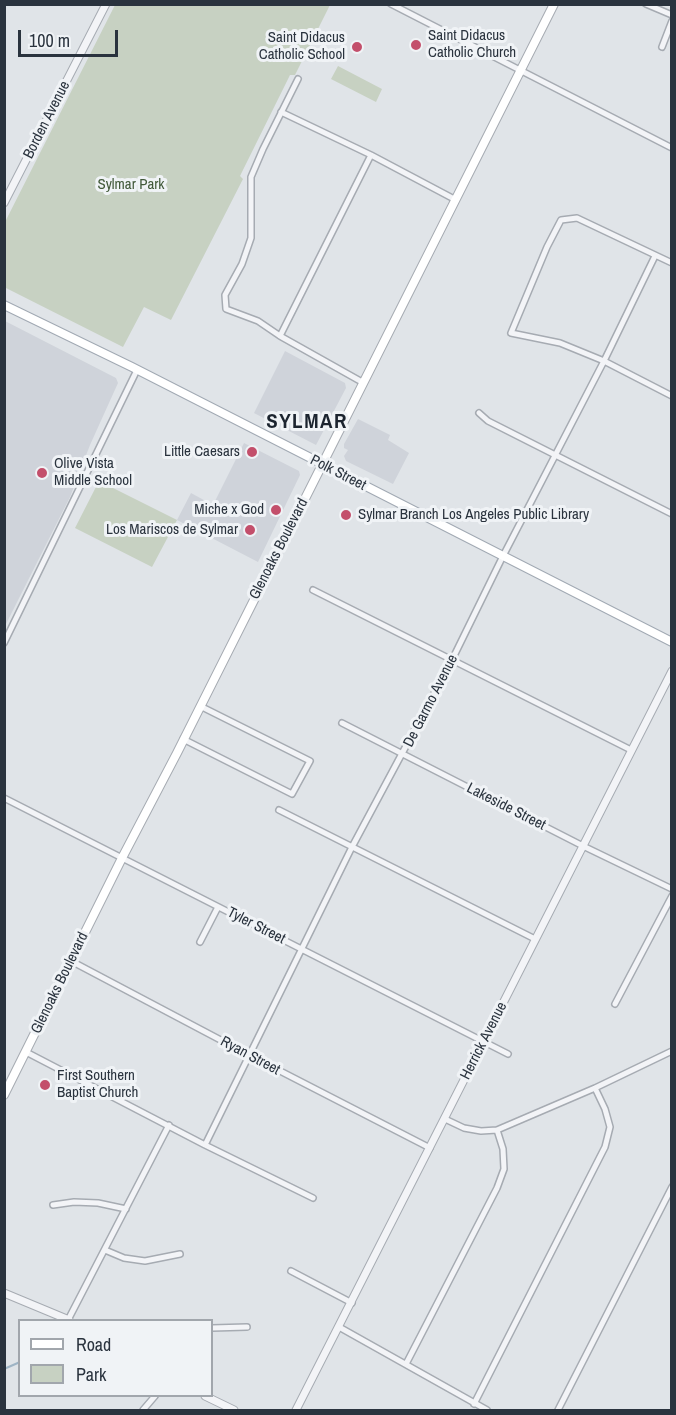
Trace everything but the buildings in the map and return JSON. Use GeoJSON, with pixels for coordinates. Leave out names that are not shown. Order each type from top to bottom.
{"type":"FeatureCollection","features":[{"type":"Feature","properties":{"kind":"main road","name":"Glenoaks Boulevard"},"geometry":{"type":"LineString","coordinates":[[4,1095],[554,4]]}},
{"type":"Feature","properties":{"kind":"main road","name":"Polk Street"},"geometry":{"type":"LineString","coordinates":[[4,305],[137,370],[502,558],[672,642]]}},
{"type":"Feature","properties":{"kind":"street","name":"Borden Avenue"},"geometry":{"type":"LineString","coordinates":[[4,203],[106,4]]}},
{"type":"Feature","properties":{"kind":"street"},"geometry":{"type":"LineString","coordinates":[[391,4],[672,148]]}},
{"type":"Feature","properties":{"kind":"street"},"geometry":{"type":"LineString","coordinates":[[646,4],[660,7],[672,15]]}},
{"type":"Feature","properties":{"kind":"street"},"geometry":{"type":"LineString","coordinates":[[662,47],[672,21]]}},
{"type":"Feature","properties":{"kind":"street"},"geometry":{"type":"LineString","coordinates":[[298,79],[251,177],[251,238],[242,264],[225,296],[226,309],[258,321],[280,336],[362,382]]}},
{"type":"Feature","properties":{"kind":"street"},"geometry":{"type":"LineString","coordinates":[[281,112],[371,155],[456,200]]}},
{"type":"Feature","properties":{"kind":"street"},"geometry":{"type":"LineString","coordinates":[[280,336],[371,155]]}},
{"type":"Feature","properties":{"kind":"street"},"geometry":{"type":"LineString","coordinates":[[672,263],[576,218],[561,220],[547,247],[511,333],[560,343],[604,361],[672,396]]}},
{"type":"Feature","properties":{"kind":"street","name":"De Garmo Avenue"},"geometry":{"type":"LineString","coordinates":[[205,1145],[352,847],[452,660],[655,256]]}},
{"type":"Feature","properties":{"kind":"street"},"geometry":{"type":"LineString","coordinates":[[4,643],[137,370]]}},
{"type":"Feature","properties":{"kind":"street"},"geometry":{"type":"LineString","coordinates":[[479,413],[488,421],[672,514]]}},
{"type":"Feature","properties":{"kind":"street"},"geometry":{"type":"LineString","coordinates":[[313,590],[631,750]]}},
{"type":"Feature","properties":{"kind":"street","name":"Herrick Avenue"},"geometry":{"type":"LineString","coordinates":[[296,1410],[672,671]]}},
{"type":"Feature","properties":{"kind":"street"},"geometry":{"type":"LineString","coordinates":[[183,739],[292,794],[310,761],[200,706]]}},
{"type":"Feature","properties":{"kind":"street","name":"Lakeside Street"},"geometry":{"type":"LineString","coordinates":[[342,723],[672,889]]}},
{"type":"Feature","properties":{"kind":"street","name":"Tyler Street"},"geometry":{"type":"LineString","coordinates":[[4,798],[508,1054]]}},
{"type":"Feature","properties":{"kind":"street"},"geometry":{"type":"LineString","coordinates":[[279,810],[535,939]]}},
{"type":"Feature","properties":{"kind":"street"},"geometry":{"type":"LineString","coordinates":[[615,1004],[672,896]]}},
{"type":"Feature","properties":{"kind":"street"},"geometry":{"type":"LineString","coordinates":[[201,942],[218,907]]}},
{"type":"Feature","properties":{"kind":"street","name":"Ryan Street"},"geometry":{"type":"LineString","coordinates":[[71,961],[430,1148]]}},
{"type":"Feature","properties":{"kind":"street"},"geometry":{"type":"LineString","coordinates":[[445,1119],[464,1128],[481,1131],[497,1130],[595,1088],[672,1051]]}},
{"type":"Feature","properties":{"kind":"street"},"geometry":{"type":"LineString","coordinates":[[26,1052],[205,1145],[314,1198]]}},
{"type":"Feature","properties":{"kind":"street"},"geometry":{"type":"LineString","coordinates":[[474,1404],[605,1148],[610,1126],[595,1088]]}},
{"type":"Feature","properties":{"kind":"street"},"geometry":{"type":"LineString","coordinates":[[69,1319],[169,1125]]}},
{"type":"Feature","properties":{"kind":"street"},"geometry":{"type":"LineString","coordinates":[[406,1364],[497,1188],[504,1169],[503,1149],[497,1130]]}},
{"type":"Feature","properties":{"kind":"street"},"geometry":{"type":"LineString","coordinates":[[558,1410],[672,1187]]}},
{"type":"Feature","properties":{"kind":"street"},"geometry":{"type":"LineString","coordinates":[[53,1205],[74,1202],[98,1203],[126,1209]]}},
{"type":"Feature","properties":{"kind":"street"},"geometry":{"type":"LineString","coordinates":[[105,1250],[124,1258],[145,1261],[180,1254]]}},
{"type":"Feature","properties":{"kind":"street"},"geometry":{"type":"LineString","coordinates":[[291,1271],[352,1303]]}},
{"type":"Feature","properties":{"kind":"street"},"geometry":{"type":"LineString","coordinates":[[4,1293],[66,1319]]}},
{"type":"Feature","properties":{"kind":"street"},"geometry":{"type":"LineString","coordinates":[[213,1328],[247,1327]]}},
{"type":"Feature","properties":{"kind":"street"},"geometry":{"type":"LineString","coordinates":[[339,1327],[487,1410]]}},
{"type":"Feature","properties":{"kind":"street"},"geometry":{"type":"LineString","coordinates":[[143,1410],[153,1397]]}},
{"type":"Feature","properties":{"kind":"street"},"geometry":{"type":"LineString","coordinates":[[209,1397],[234,1410]]}},
{"type":"Feature","properties":{"kind":"shaded area","name":"Olive Vista Middle School"},"geometry":{"type":"Polygon","coordinates":[[[5,321],[116,378],[118,383],[70,497],[5,626],[5,321]]]}},
{"type":"Feature","properties":{"kind":"shaded area"},"geometry":{"type":"Polygon","coordinates":[[[285,351],[345,383],[346,388],[316,445],[254,413],[285,351]]]}},
{"type":"Feature","properties":{"kind":"shaded area"},"geometry":{"type":"Polygon","coordinates":[[[358,419],[390,435],[388,440],[409,453],[393,484],[346,461],[344,456],[348,450],[344,448],[344,444],[358,419]]]}},
{"type":"Feature","properties":{"kind":"shaded area"},"geometry":{"type":"Polygon","coordinates":[[[244,443],[299,471],[300,475],[258,562],[177,520],[191,493],[213,505],[244,443]]]}},
{"type":"Feature","properties":{"kind":"green space","name":"Sylmar Park"},"geometry":{"type":"Polygon","coordinates":[[[115,5],[330,5],[295,75],[290,75],[240,176],[243,179],[171,320],[144,307],[123,347],[4,287],[5,222],[115,5]]]}},
{"type":"Feature","properties":{"kind":"green space"},"geometry":{"type":"Polygon","coordinates":[[[338,66],[382,89],[376,102],[331,79],[338,66]]]}},
{"type":"Feature","properties":{"kind":"green space"},"geometry":{"type":"Polygon","coordinates":[[[99,481],[177,520],[152,567],[75,528],[99,481]]]}},
{"type":"Feature","properties":{"kind":"waterway"},"geometry":{"type":"LineString","coordinates":[[4,1369],[18,1363]]}},
{"type":"Feature","properties":{"kind":"place","name":"Saint Didacus Catholic Church"},"geometry":{"type":"Point","coordinates":[416,45]}},
{"type":"Feature","properties":{"kind":"place","name":"Saint Didacus Catholic School"},"geometry":{"type":"Point","coordinates":[357,47]}},
{"type":"Feature","properties":{"kind":"place","name":"Little Caesars"},"geometry":{"type":"Point","coordinates":[252,452]}},
{"type":"Feature","properties":{"kind":"place","name":"Olive Vista Middle School"},"geometry":{"type":"Point","coordinates":[42,473]}},
{"type":"Feature","properties":{"kind":"place","name":"Miche x God"},"geometry":{"type":"Point","coordinates":[276,510]}},
{"type":"Feature","properties":{"kind":"place","name":"Sylmar Branch Los Angeles Public Library"},"geometry":{"type":"Point","coordinates":[346,515]}},
{"type":"Feature","properties":{"kind":"place","name":"Los Mariscos de Sylmar"},"geometry":{"type":"Point","coordinates":[250,530]}},
{"type":"Feature","properties":{"kind":"place","name":"First Southern Baptist Church"},"geometry":{"type":"Point","coordinates":[45,1085]}},
{"type":"Feature","properties":{"kind":"district","name":"SYLMAR"},"geometry":{"type":"Point","coordinates":[307,422]}}]}
